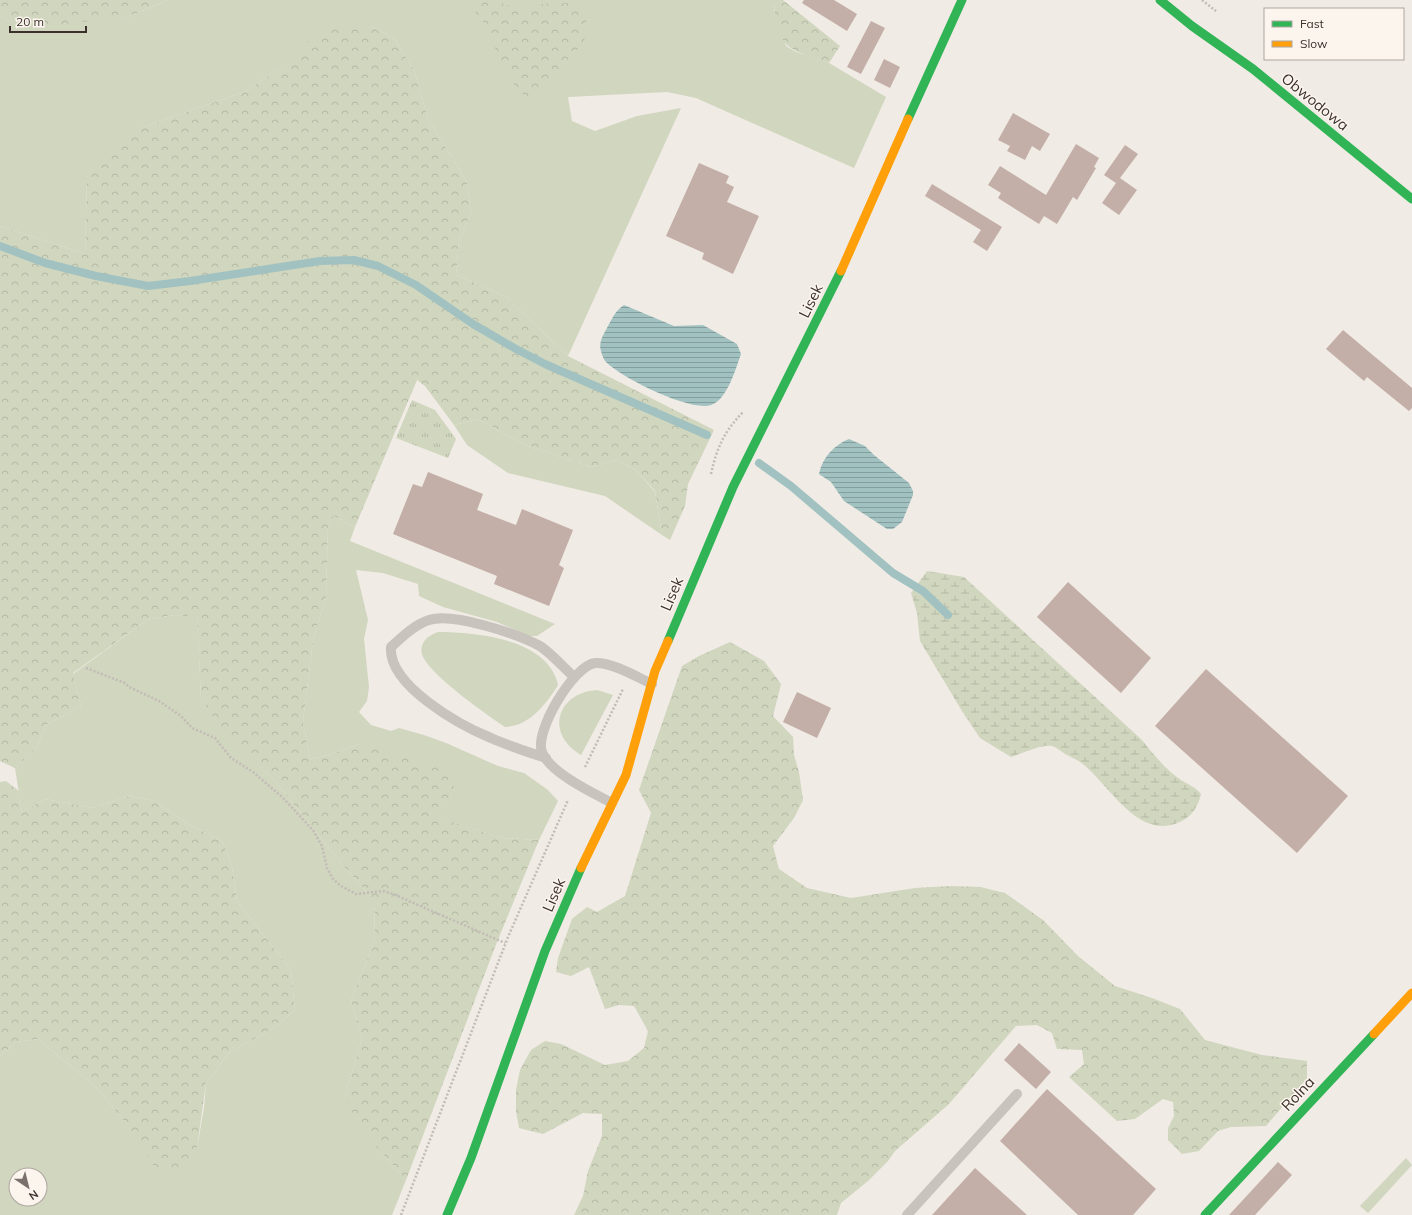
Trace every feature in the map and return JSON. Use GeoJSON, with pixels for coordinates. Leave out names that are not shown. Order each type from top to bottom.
{"type":"FeatureCollection","features":[{"type":"Feature","properties":{"kind":"street","name":"Lisek"},"geometry":{"type":"LineString","coordinates":[[447,1215],[471,1158],[545,951],[584,860],[626,775],[655,671],[733,487],[832,290],[962,0]]}},
{"type":"Feature","properties":{"kind":"street","name":"Obwodowa"},"geometry":{"type":"LineString","coordinates":[[1160,0],[1192,26],[1253,69],[1412,199]]}},
{"type":"Feature","properties":{"kind":"street","name":"Rolna"},"geometry":{"type":"LineString","coordinates":[[1205,1215],[1412,993]]}},
{"type":"Feature","properties":{"kind":"lane"},"geometry":{"type":"LineString","coordinates":[[546,758],[490,738],[442,712],[420,696],[397,671],[391,656],[391,647],[416,627],[428,620],[445,617],[481,625],[526,640],[541,647],[574,677]]}},
{"type":"Feature","properties":{"kind":"lane"},"geometry":{"type":"LineString","coordinates":[[612,803],[553,767],[542,752],[542,732],[558,702],[574,677],[586,666],[595,663],[607,664],[652,684]]}},
{"type":"Feature","properties":{"kind":"lane"},"geometry":{"type":"LineString","coordinates":[[907,1215],[1017,1094]]}},
{"type":"Feature","properties":{"kind":"path"},"geometry":{"type":"LineString","coordinates":[[86,668],[125,683],[129,687],[159,701],[181,716],[192,728],[215,738],[231,758],[253,772],[282,797],[313,830],[322,846],[327,868],[333,879],[340,886],[356,894],[383,891],[393,894],[505,942]]}},
{"type":"Feature","properties":{"kind":"green space"},"geometry":{"type":"Polygon","coordinates":[[[0,0],[169,0],[127,17],[46,26],[9,22],[0,15],[0,0]]]}},
{"type":"Feature","properties":{"kind":"green space"},"geometry":{"type":"Polygon","coordinates":[[[169,0],[774,0],[774,10],[786,46],[796,52],[829,63],[886,97],[854,168],[696,98],[667,92],[568,97],[572,121],[595,131],[637,116],[681,108],[568,356],[505,296],[456,275],[459,241],[471,213],[467,182],[428,119],[414,70],[394,38],[370,26],[281,67],[247,91],[143,127],[87,177],[85,254],[0,226],[0,15],[9,22],[127,17],[169,0]]]}},
{"type":"Feature","properties":{"kind":"green space"},"geometry":{"type":"Polygon","coordinates":[[[473,0],[491,0],[521,9],[543,4],[570,3],[587,13],[584,43],[563,64],[558,81],[529,97],[520,93],[511,80],[494,46],[490,30],[468,3],[473,0]]]}},
{"type":"Feature","properties":{"kind":"green space"},"geometry":{"type":"Polygon","coordinates":[[[774,0],[783,0],[840,46],[829,63],[794,50],[787,45],[781,38],[777,28],[774,0]]]}},
{"type":"Feature","properties":{"kind":"green space"},"geometry":{"type":"Polygon","coordinates":[[[334,25],[370,26],[394,38],[414,70],[428,119],[467,182],[471,213],[459,241],[456,275],[505,296],[568,356],[714,430],[688,484],[685,506],[670,540],[662,535],[655,491],[637,471],[617,460],[591,467],[525,445],[478,419],[454,425],[425,386],[417,380],[355,527],[334,516],[328,525],[326,597],[313,640],[303,722],[310,759],[328,755],[359,744],[432,765],[455,779],[452,797],[439,813],[440,818],[502,838],[539,840],[497,942],[406,1180],[359,1127],[345,1096],[362,1039],[351,1000],[375,940],[374,900],[340,862],[276,782],[223,734],[201,697],[197,617],[174,615],[147,620],[73,673],[81,706],[46,725],[37,747],[15,768],[0,761],[0,226],[85,254],[87,177],[104,153],[143,127],[247,91],[281,67],[313,36],[334,25]]]}},
{"type":"Feature","properties":{"kind":"green space"},"geometry":{"type":"Polygon","coordinates":[[[412,400],[435,410],[456,439],[448,458],[396,438],[412,400]]]}},
{"type":"Feature","properties":{"kind":"green space"},"geometry":{"type":"Polygon","coordinates":[[[478,419],[525,445],[591,467],[617,460],[637,471],[655,492],[662,535],[605,496],[508,473],[467,445],[454,425],[478,419]]]}},
{"type":"Feature","properties":{"kind":"green space"},"geometry":{"type":"Polygon","coordinates":[[[334,516],[355,527],[350,541],[555,624],[537,636],[529,636],[497,622],[443,607],[419,596],[418,584],[383,573],[356,570],[368,620],[364,639],[369,687],[367,701],[359,712],[371,725],[391,731],[399,728],[446,743],[498,766],[524,773],[548,790],[558,801],[539,840],[502,838],[439,818],[438,813],[452,797],[359,744],[328,755],[310,759],[303,722],[313,640],[326,597],[328,525],[334,516]]]}},
{"type":"Feature","properties":{"kind":"green space"},"geometry":{"type":"Polygon","coordinates":[[[927,571],[964,577],[1142,740],[1170,772],[1199,792],[1201,794],[1200,799],[1191,814],[1180,822],[1165,826],[1151,824],[1138,818],[1126,809],[1083,764],[1055,747],[1042,746],[1011,757],[980,738],[920,641],[917,613],[911,593],[927,571]]]}},
{"type":"Feature","properties":{"kind":"green space"},"geometry":{"type":"Polygon","coordinates":[[[174,615],[197,616],[201,697],[223,733],[276,782],[340,862],[374,900],[375,940],[351,1000],[362,1039],[345,1096],[383,1154],[406,1180],[392,1215],[0,1215],[0,1056],[16,1042],[38,1039],[96,1087],[124,1121],[197,1148],[204,1108],[206,1083],[229,1053],[272,1029],[295,1010],[291,970],[237,901],[232,866],[222,841],[187,823],[154,801],[129,796],[93,808],[45,799],[22,812],[15,768],[37,747],[46,725],[81,706],[73,674],[147,620],[174,615]]]}},
{"type":"Feature","properties":{"kind":"green space"},"geometry":{"type":"Polygon","coordinates":[[[438,632],[454,632],[490,637],[509,641],[526,648],[541,657],[552,670],[558,685],[543,706],[530,718],[514,726],[505,727],[459,694],[435,672],[427,662],[421,650],[423,643],[428,637],[438,632]]]}},
{"type":"Feature","properties":{"kind":"green space"},"geometry":{"type":"Polygon","coordinates":[[[730,642],[764,661],[781,684],[773,716],[793,737],[794,755],[799,772],[803,800],[794,818],[773,846],[779,869],[807,888],[851,898],[915,888],[950,886],[980,887],[1005,893],[1043,920],[1078,956],[1115,986],[1180,1009],[1205,1040],[1262,1055],[1307,1061],[1307,1078],[1266,1126],[1231,1127],[1218,1131],[1199,1151],[1182,1154],[1168,1140],[1168,1128],[1174,1116],[1173,1102],[1163,1099],[1135,1119],[1117,1121],[1069,1077],[1084,1064],[1082,1050],[1057,1049],[1052,1033],[1037,1025],[1016,1026],[949,1104],[895,1151],[888,1161],[868,1181],[841,1203],[837,1215],[574,1215],[583,1196],[588,1171],[602,1136],[602,1114],[583,1113],[543,1134],[519,1128],[516,1111],[516,1090],[520,1070],[531,1050],[545,1041],[561,1044],[605,1065],[628,1061],[644,1048],[648,1031],[634,1006],[619,1005],[605,1009],[589,967],[571,976],[556,972],[558,958],[572,919],[587,907],[597,912],[625,896],[651,813],[639,790],[682,666],[699,656],[730,642]]]}},
{"type":"Feature","properties":{"kind":"green space"},"geometry":{"type":"Polygon","coordinates":[[[597,690],[613,695],[581,755],[570,746],[563,736],[559,726],[560,716],[564,706],[572,698],[583,693],[597,690]]]}},
{"type":"Feature","properties":{"kind":"green space"},"geometry":{"type":"Polygon","coordinates":[[[6,781],[19,791],[22,812],[45,799],[93,808],[129,796],[154,801],[187,823],[222,841],[232,866],[237,901],[291,970],[295,1010],[272,1029],[229,1053],[206,1083],[197,1148],[178,1171],[158,1172],[124,1121],[96,1087],[38,1039],[16,1042],[0,1056],[0,782],[6,781]]]}},
{"type":"Feature","properties":{"kind":"green space"},"geometry":{"type":"Polygon","coordinates":[[[1406,1158],[1412,1165],[1368,1213],[1360,1206],[1406,1158]]]}},
{"type":"Feature","properties":{"kind":"water"},"geometry":{"type":"Polygon","coordinates":[[[624,305],[674,326],[703,325],[737,344],[741,354],[734,375],[722,397],[711,405],[701,406],[673,399],[626,376],[606,362],[600,348],[601,341],[615,314],[624,305]]]}},
{"type":"Feature","properties":{"kind":"water"},"geometry":{"type":"Polygon","coordinates":[[[849,439],[865,446],[909,483],[913,491],[913,495],[902,522],[893,529],[887,529],[844,501],[831,482],[819,474],[826,457],[834,448],[849,439]]]}},
{"type":"Feature","properties":{"kind":"building"},"geometry":{"type":"Polygon","coordinates":[[[804,0],[834,0],[857,14],[847,31],[802,3],[804,0]]]}},
{"type":"Feature","properties":{"kind":"building"},"geometry":{"type":"Polygon","coordinates":[[[871,21],[885,28],[861,74],[847,67],[871,21]]]}},
{"type":"Feature","properties":{"kind":"building"},"geometry":{"type":"Polygon","coordinates":[[[884,59],[900,67],[890,88],[874,80],[884,59]]]}},
{"type":"Feature","properties":{"kind":"building"},"geometry":{"type":"Polygon","coordinates":[[[1013,113],[1050,134],[1040,151],[1032,146],[1025,160],[1007,151],[1010,146],[998,140],[1013,113]]]}},
{"type":"Feature","properties":{"kind":"building"},"geometry":{"type":"Polygon","coordinates":[[[1076,144],[1099,158],[1094,167],[1096,168],[1077,200],[1073,197],[1057,224],[1044,216],[1039,224],[998,198],[1001,193],[988,185],[1000,166],[1046,195],[1076,144]]]}},
{"type":"Feature","properties":{"kind":"building"},"geometry":{"type":"Polygon","coordinates":[[[1125,145],[1138,154],[1120,178],[1137,190],[1119,215],[1102,203],[1116,183],[1104,175],[1125,145]]]}},
{"type":"Feature","properties":{"kind":"building"},"geometry":{"type":"Polygon","coordinates":[[[699,163],[729,176],[726,183],[734,187],[727,202],[759,216],[733,274],[702,259],[704,253],[666,236],[699,163]]]}},
{"type":"Feature","properties":{"kind":"building"},"geometry":{"type":"Polygon","coordinates":[[[932,184],[1002,227],[987,251],[973,242],[981,230],[925,196],[932,184]]]}},
{"type":"Feature","properties":{"kind":"building"},"geometry":{"type":"Polygon","coordinates":[[[1343,330],[1412,388],[1412,408],[1409,411],[1367,377],[1364,381],[1326,349],[1343,330]]]}},
{"type":"Feature","properties":{"kind":"building"},"geometry":{"type":"Polygon","coordinates":[[[428,472],[483,494],[477,510],[516,525],[522,509],[573,530],[559,565],[564,568],[549,606],[494,584],[497,576],[393,534],[413,484],[422,487],[428,472]]]}},
{"type":"Feature","properties":{"kind":"building"},"geometry":{"type":"Polygon","coordinates":[[[1068,582],[1151,658],[1121,693],[1037,617],[1068,582]]]}},
{"type":"Feature","properties":{"kind":"building"},"geometry":{"type":"Polygon","coordinates":[[[1206,669],[1348,796],[1297,853],[1155,726],[1206,669]]]}},
{"type":"Feature","properties":{"kind":"building"},"geometry":{"type":"Polygon","coordinates":[[[797,692],[831,708],[817,738],[783,722],[797,692]]]}},
{"type":"Feature","properties":{"kind":"building"},"geometry":{"type":"Polygon","coordinates":[[[1019,1043],[1051,1072],[1036,1089],[1004,1060],[1019,1043]]]}},
{"type":"Feature","properties":{"kind":"building"},"geometry":{"type":"Polygon","coordinates":[[[1047,1089],[1156,1189],[1133,1215],[1078,1215],[1000,1141],[1047,1089]]]}},
{"type":"Feature","properties":{"kind":"building"},"geometry":{"type":"Polygon","coordinates":[[[1278,1162],[1292,1175],[1255,1215],[1229,1215],[1278,1162]]]}},
{"type":"Feature","properties":{"kind":"building"},"geometry":{"type":"Polygon","coordinates":[[[975,1168],[1027,1215],[932,1215],[975,1168]]]}},
{"type":"Feature","properties":{"kind":"waterway"},"geometry":{"type":"LineString","coordinates":[[0,246],[45,263],[96,276],[148,286],[320,261],[354,260],[378,266],[416,285],[473,324],[545,364],[707,435]]}},
{"type":"Feature","properties":{"kind":"waterway"},"geometry":{"type":"LineString","coordinates":[[759,463],[791,486],[893,573],[923,591],[948,615]]}},
{"type":"Feature","properties":{"kind":"traffic: fast"},"geometry":{"type":"LineString","coordinates":[[908,119],[962,0]]}},
{"type":"Feature","properties":{"kind":"traffic: fast"},"geometry":{"type":"LineString","coordinates":[[1160,0],[1192,26],[1253,69],[1412,199]]}},
{"type":"Feature","properties":{"kind":"traffic: fast"},"geometry":{"type":"LineString","coordinates":[[668,641],[733,487],[841,271]]}},
{"type":"Feature","properties":{"kind":"traffic: fast"},"geometry":{"type":"LineString","coordinates":[[447,1215],[471,1158],[545,951],[581,868]]}},
{"type":"Feature","properties":{"kind":"traffic: fast"},"geometry":{"type":"LineString","coordinates":[[1205,1215],[1374,1034]]}},
{"type":"Feature","properties":{"kind":"traffic: slow"},"geometry":{"type":"LineString","coordinates":[[841,271],[908,119]]}},
{"type":"Feature","properties":{"kind":"traffic: slow"},"geometry":{"type":"LineString","coordinates":[[581,868],[626,775],[655,671],[668,641]]}},
{"type":"Feature","properties":{"kind":"traffic: slow"},"geometry":{"type":"LineString","coordinates":[[1374,1034],[1412,993]]}}]}
